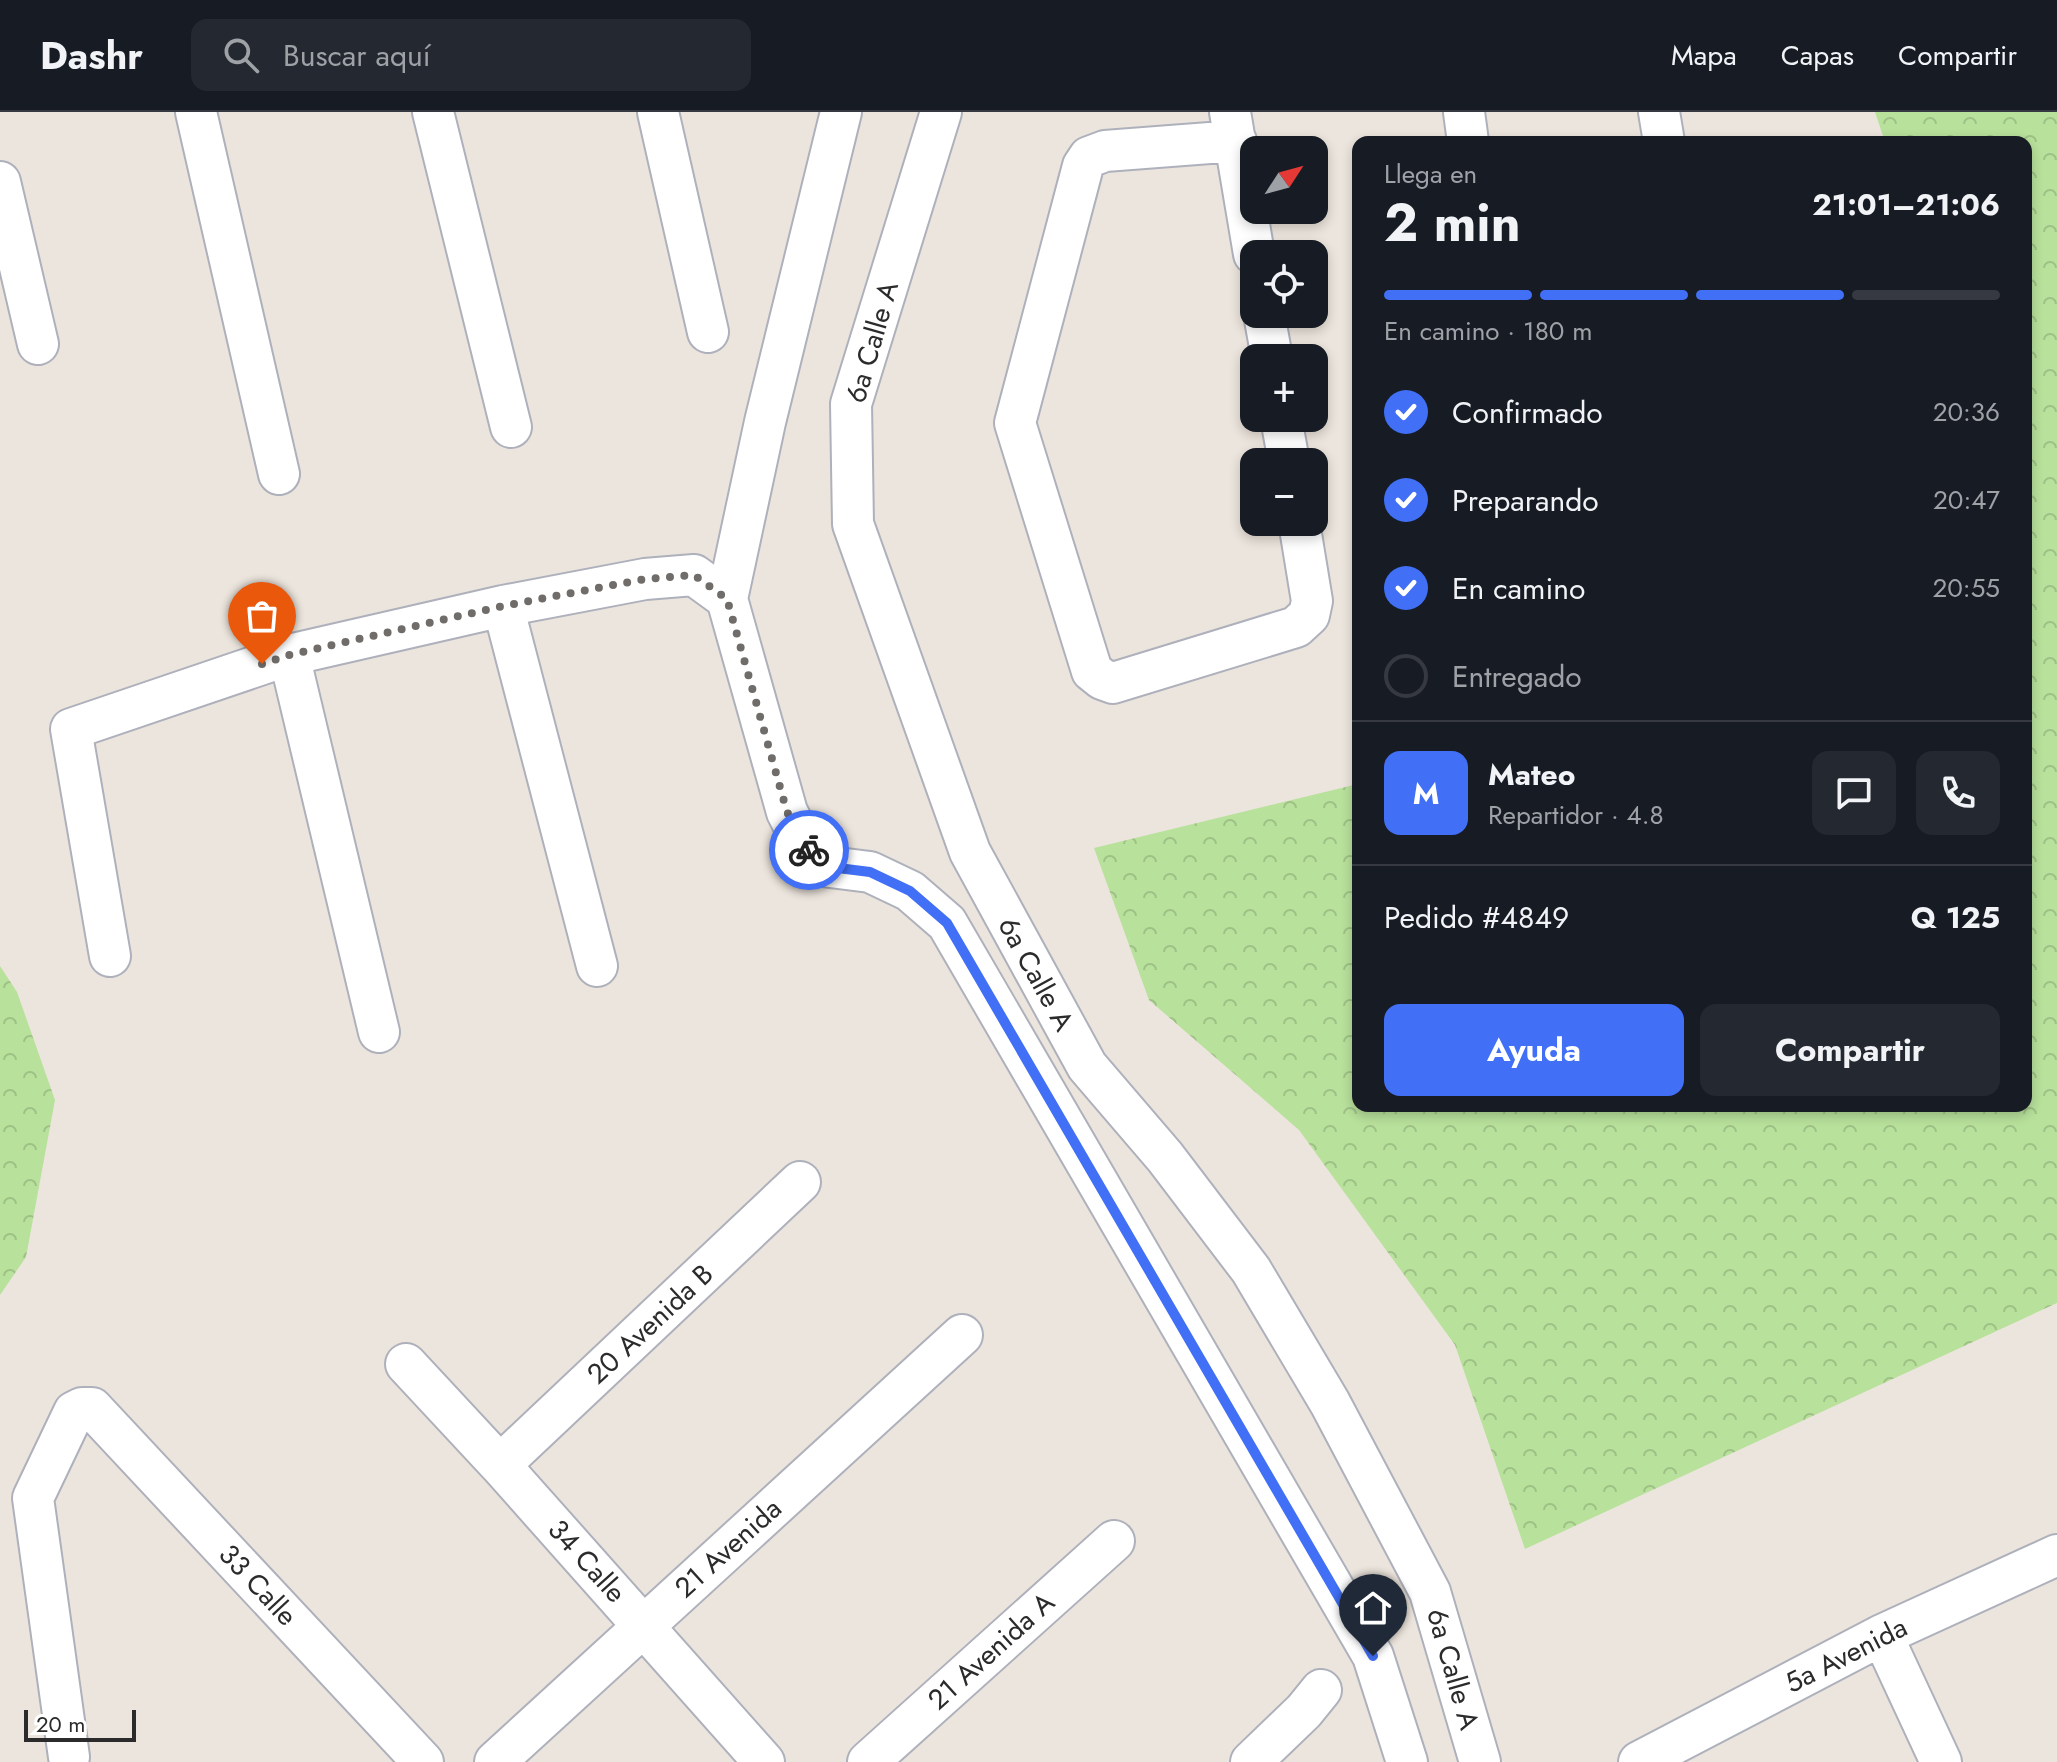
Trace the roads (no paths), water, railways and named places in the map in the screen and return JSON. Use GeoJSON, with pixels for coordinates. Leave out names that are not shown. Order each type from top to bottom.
{"type":"FeatureCollection","features":[{"type":"Feature","properties":{"kind":"street"},"geometry":{"type":"LineString","coordinates":[[196,112],[279,474]]}},
{"type":"Feature","properties":{"kind":"street"},"geometry":{"type":"LineString","coordinates":[[433,112],[511,427]]}},
{"type":"Feature","properties":{"kind":"street"},"geometry":{"type":"LineString","coordinates":[[658,112],[708,332]]}},
{"type":"Feature","properties":{"kind":"street"},"geometry":{"type":"LineString","coordinates":[[841,112],[765,422],[727,599],[787,812],[804,845],[822,866],[870,872],[910,891],[947,923],[1373,1656],[1407,1762]]}},
{"type":"Feature","properties":{"kind":"street","name":"6a Calle A"},"geometry":{"type":"LineString","coordinates":[[941,112],[851,404],[853,524],[970,852],[1087,1066],[1165,1157],[1251,1270],[1330,1403],[1430,1592],[1480,1762]]}},
{"type":"Feature","properties":{"kind":"street"},"geometry":{"type":"LineString","coordinates":[[1464,112],[1467,136]]}},
{"type":"Feature","properties":{"kind":"street"},"geometry":{"type":"LineString","coordinates":[[1659,112],[1663,136]]}},
{"type":"Feature","properties":{"kind":"street"},"geometry":{"type":"LineString","coordinates":[[1252,240],[1233,126],[1105,151],[1089,157],[1083,166],[1015,423],[1092,671],[1102,679],[1113,683],[1296,627],[1309,615],[1312,601],[1301,536]]}},
{"type":"Feature","properties":{"kind":"street"},"geometry":{"type":"LineString","coordinates":[[0,182],[38,344]]}},
{"type":"Feature","properties":{"kind":"street"},"geometry":{"type":"LineString","coordinates":[[110,956],[71,729],[289,655],[503,606],[645,579],[694,575],[727,599]]}},
{"type":"Feature","properties":{"kind":"street"},"geometry":{"type":"LineString","coordinates":[[503,606],[597,966]]}},
{"type":"Feature","properties":{"kind":"street"},"geometry":{"type":"LineString","coordinates":[[289,655],[379,1032]]}},
{"type":"Feature","properties":{"kind":"street","name":"20 Avenida B"},"geometry":{"type":"LineString","coordinates":[[500,1465],[800,1182]]}},
{"type":"Feature","properties":{"kind":"street","name":"21 Avenida"},"geometry":{"type":"LineString","coordinates":[[495,1762],[962,1335]]}},
{"type":"Feature","properties":{"kind":"street","name":"34 Calle"},"geometry":{"type":"LineString","coordinates":[[406,1364],[644,1625],[764,1762]]}},
{"type":"Feature","properties":{"kind":"street","name":"33 Calle"},"geometry":{"type":"LineString","coordinates":[[69,1757],[33,1498],[74,1412],[92,1408],[423,1762]]}},
{"type":"Feature","properties":{"kind":"street","name":"21 Avenida A"},"geometry":{"type":"LineString","coordinates":[[868,1762],[1114,1541]]}},
{"type":"Feature","properties":{"kind":"street","name":"5a Avenida"},"geometry":{"type":"LineString","coordinates":[[1639,1762],[1882,1635],[2057,1555]]}},
{"type":"Feature","properties":{"kind":"street"},"geometry":{"type":"LineString","coordinates":[[1882,1635],[1941,1762]]}},
{"type":"Feature","properties":{"kind":"street"},"geometry":{"type":"LineString","coordinates":[[1251,1762],[1304,1711],[1321,1690]]}}]}
